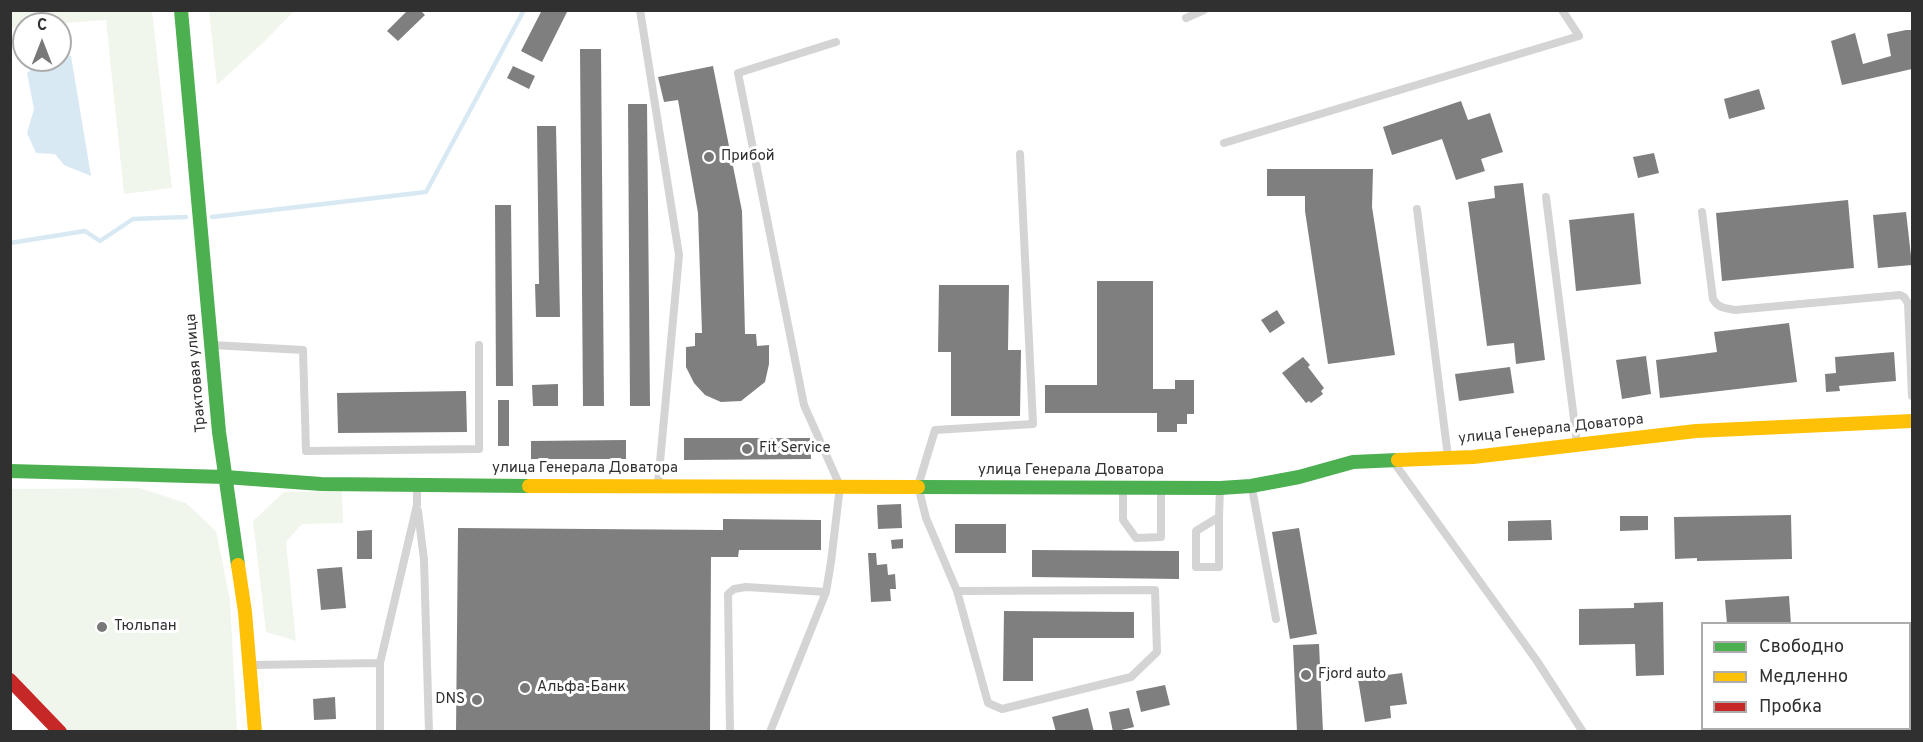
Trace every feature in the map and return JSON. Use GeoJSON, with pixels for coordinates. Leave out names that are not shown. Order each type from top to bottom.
{"type":"FeatureCollection","features":[{"type":"Feature","properties":{"kind":"street","name":"Трактовая улица"},"geometry":{"type":"LineString","coordinates":[[181,10],[211,345],[225,477],[245,612],[255,732]]}},
{"type":"Feature","properties":{"kind":"street","name":"улица Генерала Доватора"},"geometry":{"type":"LineString","coordinates":[[10,471],[225,477],[321,484],[1220,488],[1251,486],[1299,477],[1353,462],[1473,457],[1696,431],[1912,421]]}},
{"type":"Feature","properties":{"kind":"street"},"geometry":{"type":"LineString","coordinates":[[10,680],[60,732]]}},
{"type":"Feature","properties":{"kind":"lane"},"geometry":{"type":"LineString","coordinates":[[640,10],[679,255],[658,486]]}},
{"type":"Feature","properties":{"kind":"lane"},"geometry":{"type":"LineString","coordinates":[[1186,18],[1204,10]]}},
{"type":"Feature","properties":{"kind":"lane"},"geometry":{"type":"LineString","coordinates":[[1224,143],[1579,36],[1562,10]]}},
{"type":"Feature","properties":{"kind":"lane"},"geometry":{"type":"LineString","coordinates":[[770,732],[826,591],[840,486],[804,405],[738,73],[836,42]]}},
{"type":"Feature","properties":{"kind":"lane"},"geometry":{"type":"LineString","coordinates":[[957,591],[1155,590],[1157,652],[1131,677],[1002,709],[988,703],[957,591],[926,518],[918,486],[935,430],[1033,424],[1020,154]]}},
{"type":"Feature","properties":{"kind":"lane"},"geometry":{"type":"LineString","coordinates":[[1546,197],[1577,445]]}},
{"type":"Feature","properties":{"kind":"lane"},"geometry":{"type":"LineString","coordinates":[[1417,209],[1449,458]]}},
{"type":"Feature","properties":{"kind":"lane"},"geometry":{"type":"LineString","coordinates":[[1702,212],[1713,299],[1716,304],[1724,308],[1735,310],[1900,295],[1904,297],[1908,303],[1912,396]]}},
{"type":"Feature","properties":{"kind":"lane"},"geometry":{"type":"LineString","coordinates":[[211,345],[303,350],[306,451],[479,450],[478,345]]}},
{"type":"Feature","properties":{"kind":"lane"},"geometry":{"type":"LineString","coordinates":[[1392,460],[1537,661],[1583,732]]}},
{"type":"Feature","properties":{"kind":"lane"},"geometry":{"type":"LineString","coordinates":[[418,484],[417,505],[424,560],[429,732]]}},
{"type":"Feature","properties":{"kind":"lane"},"geometry":{"type":"LineString","coordinates":[[1251,486],[1276,619]]}},
{"type":"Feature","properties":{"kind":"lane"},"geometry":{"type":"LineString","coordinates":[[1123,487],[1123,520],[1136,538],[1161,537],[1161,488]]}},
{"type":"Feature","properties":{"kind":"lane"},"geometry":{"type":"LineString","coordinates":[[1219,517],[1196,531],[1196,567],[1219,567],[1220,488]]}},
{"type":"Feature","properties":{"kind":"lane"},"geometry":{"type":"LineString","coordinates":[[380,732],[380,663],[417,505]]}},
{"type":"Feature","properties":{"kind":"lane"},"geometry":{"type":"LineString","coordinates":[[730,732],[728,594],[734,589],[746,587],[826,591]]}},
{"type":"Feature","properties":{"kind":"lane"},"geometry":{"type":"LineString","coordinates":[[249,665],[380,663]]}},
{"type":"Feature","properties":{"kind":"shaded area"},"geometry":{"type":"Polygon","coordinates":[[[11,10],[152,11],[172,188],[124,194],[106,20],[72,23],[72,12],[12,12],[11,28],[11,10]]]}},
{"type":"Feature","properties":{"kind":"shaded area"},"geometry":{"type":"Polygon","coordinates":[[[209,10],[294,11],[217,85],[209,10]]]}},
{"type":"Feature","properties":{"kind":"shaded area"},"geometry":{"type":"Polygon","coordinates":[[[140,488],[186,503],[216,531],[230,600],[237,731],[61,731],[11,675],[10,489],[140,488]]]}},
{"type":"Feature","properties":{"kind":"shaded area"},"geometry":{"type":"Polygon","coordinates":[[[342,491],[343,523],[302,524],[286,542],[296,641],[266,632],[253,521],[284,492],[342,491]]]}},
{"type":"Feature","properties":{"kind":"water"},"geometry":{"type":"Polygon","coordinates":[[[72,62],[91,176],[64,165],[55,154],[36,153],[27,133],[34,109],[27,73],[72,72],[72,62]]]}},
{"type":"Feature","properties":{"kind":"building"},"geometry":{"type":"Polygon","coordinates":[[[408,10],[420,10],[425,15],[398,41],[387,31],[408,10]]]}},
{"type":"Feature","properties":{"kind":"building"},"geometry":{"type":"Polygon","coordinates":[[[542,10],[568,10],[542,62],[521,51],[542,10]]]}},
{"type":"Feature","properties":{"kind":"building"},"geometry":{"type":"Polygon","coordinates":[[[1912,30],[1912,69],[1842,85],[1831,41],[1855,33],[1863,64],[1891,56],[1887,34],[1912,30]]]}},
{"type":"Feature","properties":{"kind":"building"},"geometry":{"type":"Polygon","coordinates":[[[580,49],[601,49],[604,406],[583,406],[580,49]]]}},
{"type":"Feature","properties":{"kind":"building"},"geometry":{"type":"Polygon","coordinates":[[[513,66],[535,76],[529,89],[507,78],[513,66]]]}},
{"type":"Feature","properties":{"kind":"building"},"geometry":{"type":"Polygon","coordinates":[[[713,66],[742,211],[745,334],[756,334],[757,346],[769,345],[769,364],[765,382],[741,401],[721,402],[705,395],[694,383],[686,367],[686,347],[695,346],[695,333],[702,333],[698,213],[678,100],[664,102],[658,77],[713,66]]]}},
{"type":"Feature","properties":{"kind":"building"},"geometry":{"type":"Polygon","coordinates":[[[1759,89],[1765,109],[1729,119],[1724,99],[1759,89]]]}},
{"type":"Feature","properties":{"kind":"building"},"geometry":{"type":"Polygon","coordinates":[[[1461,101],[1468,120],[1490,113],[1503,152],[1481,159],[1485,171],[1456,180],[1442,139],[1392,155],[1383,127],[1461,101]]]}},
{"type":"Feature","properties":{"kind":"building"},"geometry":{"type":"Polygon","coordinates":[[[628,104],[647,104],[650,406],[630,406],[628,104]]]}},
{"type":"Feature","properties":{"kind":"building"},"geometry":{"type":"Polygon","coordinates":[[[537,126],[556,126],[560,317],[536,317],[535,284],[539,284],[537,126]]]}},
{"type":"Feature","properties":{"kind":"building"},"geometry":{"type":"Polygon","coordinates":[[[1654,153],[1659,173],[1638,178],[1633,157],[1654,153]]]}},
{"type":"Feature","properties":{"kind":"building"},"geometry":{"type":"Polygon","coordinates":[[[1267,169],[1373,169],[1372,207],[1395,355],[1328,364],[1305,211],[1305,196],[1267,196],[1267,169]]]}},
{"type":"Feature","properties":{"kind":"building"},"geometry":{"type":"Polygon","coordinates":[[[1523,183],[1545,360],[1516,364],[1514,343],[1487,346],[1468,202],[1495,198],[1494,186],[1523,183]]]}},
{"type":"Feature","properties":{"kind":"building"},"geometry":{"type":"Polygon","coordinates":[[[1848,200],[1854,268],[1722,281],[1716,213],[1848,200]]]}},
{"type":"Feature","properties":{"kind":"building"},"geometry":{"type":"Polygon","coordinates":[[[495,205],[511,205],[513,386],[496,386],[495,205]]]}},
{"type":"Feature","properties":{"kind":"building"},"geometry":{"type":"Polygon","coordinates":[[[1906,212],[1912,265],[1878,268],[1873,215],[1906,212]]]}},
{"type":"Feature","properties":{"kind":"building"},"geometry":{"type":"Polygon","coordinates":[[[1634,213],[1641,284],[1576,291],[1569,220],[1634,213]]]}},
{"type":"Feature","properties":{"kind":"building"},"geometry":{"type":"Polygon","coordinates":[[[1097,281],[1153,281],[1153,389],[1175,389],[1175,380],[1194,380],[1194,414],[1187,414],[1187,424],[1177,424],[1177,432],[1157,432],[1157,413],[1045,413],[1045,385],[1097,385],[1097,281]]]}},
{"type":"Feature","properties":{"kind":"building"},"geometry":{"type":"Polygon","coordinates":[[[939,285],[1009,285],[1008,350],[1021,350],[1020,416],[951,416],[951,352],[938,352],[939,285]]]}},
{"type":"Feature","properties":{"kind":"building"},"geometry":{"type":"Polygon","coordinates":[[[1277,310],[1285,323],[1270,333],[1261,320],[1277,310]]]}},
{"type":"Feature","properties":{"kind":"building"},"geometry":{"type":"Polygon","coordinates":[[[1789,323],[1797,382],[1660,398],[1656,360],[1717,352],[1714,332],[1789,323]]]}},
{"type":"Feature","properties":{"kind":"building"},"geometry":{"type":"Polygon","coordinates":[[[1894,352],[1896,381],[1839,386],[1840,391],[1826,392],[1825,374],[1836,373],[1835,357],[1894,352]]]}},
{"type":"Feature","properties":{"kind":"building"},"geometry":{"type":"Polygon","coordinates":[[[1646,356],[1651,394],[1622,399],[1616,360],[1646,356]]]}},
{"type":"Feature","properties":{"kind":"building"},"geometry":{"type":"Polygon","coordinates":[[[1303,357],[1324,388],[1321,391],[1323,394],[1311,403],[1309,401],[1306,403],[1282,373],[1303,357]]]}},
{"type":"Feature","properties":{"kind":"building"},"geometry":{"type":"Polygon","coordinates":[[[1510,367],[1514,393],[1459,401],[1455,374],[1510,367]]]}},
{"type":"Feature","properties":{"kind":"building"},"geometry":{"type":"Polygon","coordinates":[[[558,384],[558,406],[533,406],[532,385],[558,384]]]}},
{"type":"Feature","properties":{"kind":"building"},"geometry":{"type":"Polygon","coordinates":[[[466,391],[467,432],[338,433],[337,393],[466,391]]]}},
{"type":"Feature","properties":{"kind":"building"},"geometry":{"type":"Polygon","coordinates":[[[498,400],[509,400],[509,446],[498,446],[498,400]]]}},
{"type":"Feature","properties":{"kind":"building","name":"Fit Service"},"geometry":{"type":"Polygon","coordinates":[[[684,438],[810,438],[811,459],[684,460],[684,438]]]}},
{"type":"Feature","properties":{"kind":"building"},"geometry":{"type":"Polygon","coordinates":[[[626,440],[626,459],[531,459],[531,441],[626,440]]]}},
{"type":"Feature","properties":{"kind":"building"},"geometry":{"type":"Polygon","coordinates":[[[901,504],[902,528],[878,529],[877,505],[901,504]]]}},
{"type":"Feature","properties":{"kind":"building"},"geometry":{"type":"Polygon","coordinates":[[[1791,515],[1792,559],[1697,561],[1697,558],[1675,559],[1674,517],[1791,515]]]}},
{"type":"Feature","properties":{"kind":"building"},"geometry":{"type":"Polygon","coordinates":[[[1620,516],[1648,516],[1648,530],[1620,531],[1620,516]]]}},
{"type":"Feature","properties":{"kind":"building"},"geometry":{"type":"Polygon","coordinates":[[[723,519],[821,520],[821,550],[739,550],[738,557],[711,557],[710,732],[456,732],[458,528],[723,530],[723,519]]]}},
{"type":"Feature","properties":{"kind":"building"},"geometry":{"type":"Polygon","coordinates":[[[1551,520],[1552,540],[1508,541],[1508,521],[1551,520]]]}},
{"type":"Feature","properties":{"kind":"building"},"geometry":{"type":"Polygon","coordinates":[[[955,524],[1006,524],[1006,553],[955,553],[955,524]]]}},
{"type":"Feature","properties":{"kind":"building"},"geometry":{"type":"Polygon","coordinates":[[[1299,528],[1317,634],[1290,639],[1272,532],[1299,528]]]}},
{"type":"Feature","properties":{"kind":"building"},"geometry":{"type":"Polygon","coordinates":[[[372,530],[372,559],[357,559],[357,531],[372,530]]]}},
{"type":"Feature","properties":{"kind":"building"},"geometry":{"type":"Polygon","coordinates":[[[903,539],[903,548],[892,549],[891,540],[903,539]]]}},
{"type":"Feature","properties":{"kind":"building"},"geometry":{"type":"Polygon","coordinates":[[[1032,550],[1179,551],[1179,579],[1032,577],[1032,550]]]}},
{"type":"Feature","properties":{"kind":"building"},"geometry":{"type":"Polygon","coordinates":[[[868,553],[876,553],[877,565],[887,564],[888,575],[895,574],[896,589],[890,589],[891,601],[871,602],[868,553]]]}},
{"type":"Feature","properties":{"kind":"building"},"geometry":{"type":"Polygon","coordinates":[[[342,567],[346,608],[321,610],[317,569],[342,567]]]}},
{"type":"Feature","properties":{"kind":"building"},"geometry":{"type":"Polygon","coordinates":[[[1789,596],[1791,622],[1727,622],[1725,600],[1789,596]]]}},
{"type":"Feature","properties":{"kind":"building"},"geometry":{"type":"Polygon","coordinates":[[[1663,602],[1664,675],[1636,676],[1635,644],[1579,645],[1579,609],[1634,608],[1634,603],[1663,602]]]}},
{"type":"Feature","properties":{"kind":"building"},"geometry":{"type":"Polygon","coordinates":[[[1004,611],[1134,612],[1134,638],[1033,638],[1033,681],[1003,681],[1004,611]]]}},
{"type":"Feature","properties":{"kind":"building"},"geometry":{"type":"Polygon","coordinates":[[[1319,644],[1323,732],[1297,732],[1293,645],[1319,644]]]}},
{"type":"Feature","properties":{"kind":"building"},"geometry":{"type":"Polygon","coordinates":[[[1402,673],[1407,704],[1390,706],[1391,718],[1365,722],[1358,679],[1402,673]]]}},
{"type":"Feature","properties":{"kind":"building"},"geometry":{"type":"Polygon","coordinates":[[[1165,685],[1170,705],[1141,712],[1136,691],[1165,685]]]}},
{"type":"Feature","properties":{"kind":"building"},"geometry":{"type":"Polygon","coordinates":[[[335,697],[336,719],[314,720],[313,699],[335,697]]]}},
{"type":"Feature","properties":{"kind":"building"},"geometry":{"type":"Polygon","coordinates":[[[1088,708],[1094,732],[1056,732],[1052,717],[1088,708]]]}},
{"type":"Feature","properties":{"kind":"building"},"geometry":{"type":"Polygon","coordinates":[[[1129,708],[1134,727],[1113,732],[1109,712],[1129,708]]]}},
{"type":"Feature","properties":{"kind":"building"},"geometry":{"type":"Polygon","coordinates":[[[1735,730],[1808,730],[1808,732],[1735,732],[1735,730]]]}},
{"type":"Feature","properties":{"kind":"waterway"},"geometry":{"type":"LineString","coordinates":[[212,217],[426,192],[524,10]]}},
{"type":"Feature","properties":{"kind":"waterway"},"geometry":{"type":"LineString","coordinates":[[10,243],[85,231],[100,241],[133,219],[186,217]]}},
{"type":"Feature","properties":{"kind":"traffic: fast"},"geometry":{"type":"LineString","coordinates":[[181,10],[219,432],[238,565]]}},
{"type":"Feature","properties":{"kind":"traffic: fast"},"geometry":{"type":"LineString","coordinates":[[918,487],[1220,488],[1251,486],[1299,477],[1353,462],[1398,460]]}},
{"type":"Feature","properties":{"kind":"traffic: fast"},"geometry":{"type":"LineString","coordinates":[[10,471],[225,477],[321,484],[529,486]]}},
{"type":"Feature","properties":{"kind":"traffic: slow"},"geometry":{"type":"LineString","coordinates":[[1398,460],[1473,457],[1696,431],[1912,421]]}},
{"type":"Feature","properties":{"kind":"traffic: slow"},"geometry":{"type":"LineString","coordinates":[[529,486],[918,487]]}},
{"type":"Feature","properties":{"kind":"traffic: slow"},"geometry":{"type":"LineString","coordinates":[[238,565],[245,612],[255,732]]}},
{"type":"Feature","properties":{"kind":"traffic: jam"},"geometry":{"type":"LineString","coordinates":[[10,680],[60,732]]}},
{"type":"Feature","properties":{"kind":"place","name":"Прибой"},"geometry":{"type":"Point","coordinates":[709,157]}},
{"type":"Feature","properties":{"kind":"place","name":"Fit Service"},"geometry":{"type":"Point","coordinates":[747,449]}},
{"type":"Feature","properties":{"kind":"place","name":"Тюльпан"},"geometry":{"type":"Point","coordinates":[102,627]}},
{"type":"Feature","properties":{"kind":"place","name":"Fjord auto"},"geometry":{"type":"Point","coordinates":[1306,675]}},
{"type":"Feature","properties":{"kind":"place","name":"Альфа-Банк"},"geometry":{"type":"Point","coordinates":[525,688]}},
{"type":"Feature","properties":{"kind":"place","name":"DNS"},"geometry":{"type":"Point","coordinates":[477,700]}}]}
